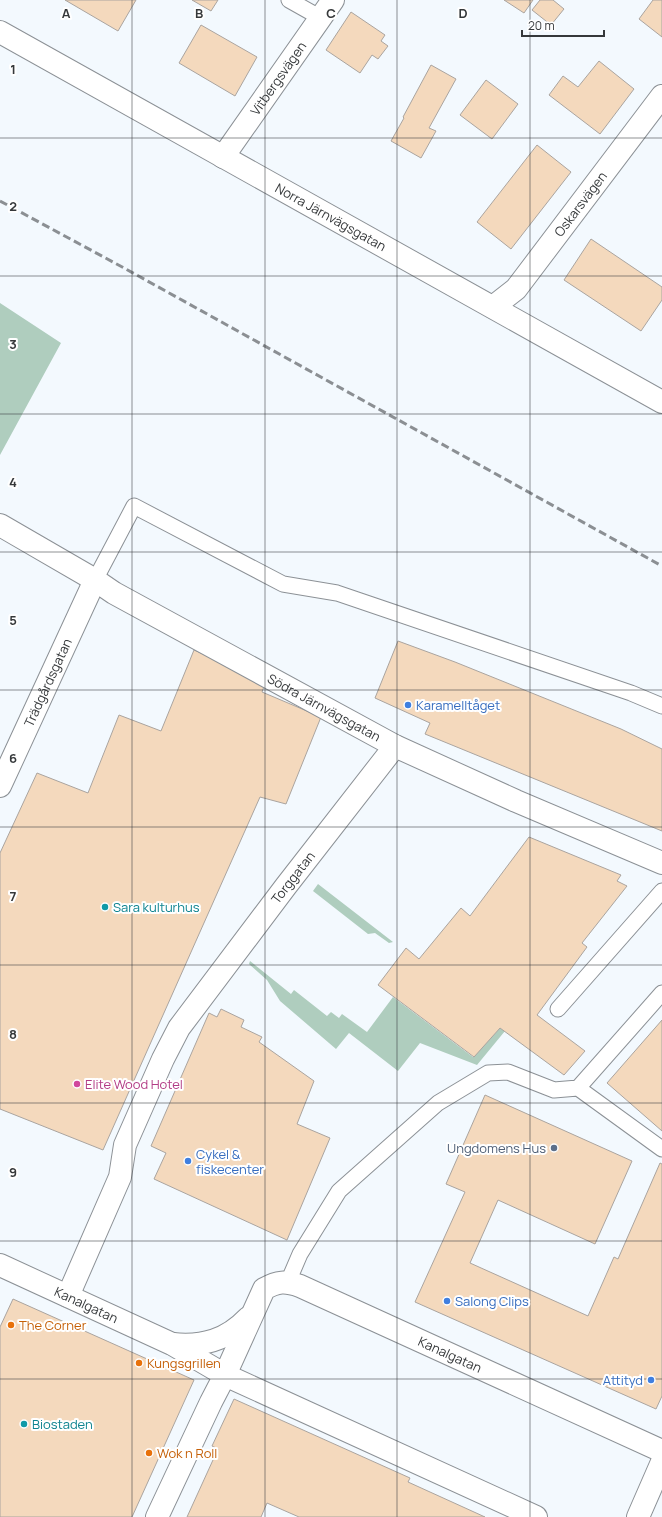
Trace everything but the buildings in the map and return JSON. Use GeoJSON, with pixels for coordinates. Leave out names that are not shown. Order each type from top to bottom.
{"type":"FeatureCollection","features":[{"type":"Feature","properties":{"kind":"street","name":"Vitbergsvägen"},"geometry":{"type":"LineString","coordinates":[[223,156],[333,0]]}},
{"type":"Feature","properties":{"kind":"street","name":"Norra Järnvägsgatan"},"geometry":{"type":"LineString","coordinates":[[0,32],[662,402]]}},
{"type":"Feature","properties":{"kind":"street","name":"Oskarsvägen"},"geometry":{"type":"LineString","coordinates":[[493,307],[516,288],[662,96]]}},
{"type":"Feature","properties":{"kind":"street","name":"Södra Järnvägsgatan"},"geometry":{"type":"LineString","coordinates":[[0,525],[95,580],[114,593],[395,746],[516,801],[662,863]]}},
{"type":"Feature","properties":{"kind":"street","name":"Trädgårdsgatan"},"geometry":{"type":"LineString","coordinates":[[0,786],[95,580]]}},
{"type":"Feature","properties":{"kind":"street","name":"Torggatan"},"geometry":{"type":"LineString","coordinates":[[68,1296],[120,1177],[125,1145],[163,1059],[179,1028],[395,746]]}},
{"type":"Feature","properties":{"kind":"street","name":"Kanalgatan"},"geometry":{"type":"LineString","coordinates":[[0,1265],[172,1344],[225,1375],[536,1517]]}},
{"type":"Feature","properties":{"kind":"street","name":"Kanalgatan"},"geometry":{"type":"LineString","coordinates":[[225,1375],[264,1289],[275,1283],[288,1282],[300,1286],[662,1451]]}},
{"type":"Feature","properties":{"kind":"street","name":"Kanalgatan"},"geometry":{"type":"LineString","coordinates":[[172,1344],[188,1345],[210,1342],[240,1327],[251,1316]]}},
{"type":"Feature","properties":{"kind":"street"},"geometry":{"type":"LineString","coordinates":[[157,1517],[225,1375]]}},
{"type":"Feature","properties":{"kind":"street"},"geometry":{"type":"LineString","coordinates":[[638,1517],[662,1462]]}},
{"type":"Feature","properties":{"kind":"lane"},"geometry":{"type":"LineString","coordinates":[[289,0],[321,18]]}},
{"type":"Feature","properties":{"kind":"lane"},"geometry":{"type":"LineString","coordinates":[[95,580],[134,506],[283,584],[337,593],[662,706]]}},
{"type":"Feature","properties":{"kind":"lane"},"geometry":{"type":"LineString","coordinates":[[558,1009],[662,891]]}},
{"type":"Feature","properties":{"kind":"lane"},"geometry":{"type":"LineString","coordinates":[[578,1088],[662,993]]}},
{"type":"Feature","properties":{"kind":"lane"},"geometry":{"type":"LineString","coordinates":[[288,1282],[300,1254],[339,1191],[438,1103],[488,1073],[508,1072],[554,1090],[578,1088],[662,1149]]}},
{"type":"Feature","properties":{"kind":"green space"},"geometry":{"type":"Polygon","coordinates":[[[0,303],[61,343],[0,455],[0,303]]]}},
{"type":"Feature","properties":{"kind":"green space"},"geometry":{"type":"Polygon","coordinates":[[[318,884],[393,942],[389,943],[375,933],[368,934],[313,891],[318,884]]]}},
{"type":"Feature","properties":{"kind":"green space"},"geometry":{"type":"Polygon","coordinates":[[[250,961],[291,994],[294,990],[327,1016],[331,1012],[339,1018],[342,1014],[367,1032],[393,997],[473,1057],[500,1028],[505,1031],[477,1065],[420,1043],[398,1071],[349,1033],[336,1049],[280,1001],[267,980],[249,964],[250,961]]]}},
{"type":"Feature","properties":{"kind":"railway"},"geometry":{"type":"LineString","coordinates":[[0,201],[662,566]]}},
{"type":"Feature","properties":{"kind":"place","name":"Karamelltåget"},"geometry":{"type":"Point","coordinates":[408,705]}},
{"type":"Feature","properties":{"kind":"place","name":"Sara kulturhus"},"geometry":{"type":"Point","coordinates":[105,907]}},
{"type":"Feature","properties":{"kind":"place","name":"Elite Wood Hotel"},"geometry":{"type":"Point","coordinates":[77,1084]}},
{"type":"Feature","properties":{"kind":"place","name":"Ungdomens Hus"},"geometry":{"type":"Point","coordinates":[554,1148]}},
{"type":"Feature","properties":{"kind":"place","name":"Cykel & fiskecenter"},"geometry":{"type":"Point","coordinates":[188,1161]}},
{"type":"Feature","properties":{"kind":"place","name":"Salong Clips"},"geometry":{"type":"Point","coordinates":[447,1301]}},
{"type":"Feature","properties":{"kind":"place","name":"The Corner"},"geometry":{"type":"Point","coordinates":[11,1325]}},
{"type":"Feature","properties":{"kind":"place","name":"Kungsgrillen"},"geometry":{"type":"Point","coordinates":[139,1363]}},
{"type":"Feature","properties":{"kind":"place","name":"Attityd"},"geometry":{"type":"Point","coordinates":[651,1380]}},
{"type":"Feature","properties":{"kind":"place","name":"Biostaden"},"geometry":{"type":"Point","coordinates":[24,1424]}},
{"type":"Feature","properties":{"kind":"place","name":"Wok n Roll"},"geometry":{"type":"Point","coordinates":[149,1453]}}]}
